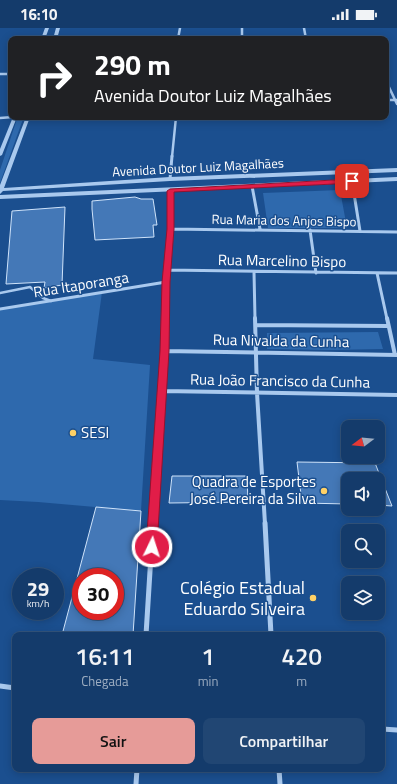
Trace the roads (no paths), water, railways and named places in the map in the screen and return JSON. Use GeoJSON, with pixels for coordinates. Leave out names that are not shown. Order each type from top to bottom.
{"type":"FeatureCollection","features":[{"type":"Feature","properties":{"kind":"street"},"geometry":{"type":"LineString","coordinates":[[389,87],[397,104]]}},
{"type":"Feature","properties":{"kind":"street"},"geometry":{"type":"LineString","coordinates":[[0,155],[13,120]]}},
{"type":"Feature","properties":{"kind":"street"},"geometry":{"type":"LineString","coordinates":[[0,190],[27,120]]}},
{"type":"Feature","properties":{"kind":"street"},"geometry":{"type":"LineString","coordinates":[[146,632],[162,391],[166,282],[171,229],[170,179],[176,120]]}},
{"type":"Feature","properties":{"kind":"street","name":"Avenida Doutor Luiz Magalhães"},"geometry":{"type":"LineString","coordinates":[[0,190],[170,179],[397,170]]}},
{"type":"Feature","properties":{"kind":"street","name":"Avenida Doutor Luiz Magalhães"},"geometry":{"type":"LineString","coordinates":[[0,197],[170,191],[397,179]]}},
{"type":"Feature","properties":{"kind":"street"},"geometry":{"type":"LineString","coordinates":[[352,181],[360,231]]}},
{"type":"Feature","properties":{"kind":"street"},"geometry":{"type":"LineString","coordinates":[[252,186],[260,229]]}},
{"type":"Feature","properties":{"kind":"street","name":"Rua Maria dos Anjos Bispo"},"geometry":{"type":"LineString","coordinates":[[171,229],[397,232]]}},
{"type":"Feature","properties":{"kind":"street"},"geometry":{"type":"LineString","coordinates":[[310,230],[316,273]]}},
{"type":"Feature","properties":{"kind":"street","name":"Rua Marcelino Bispo"},"geometry":{"type":"LineString","coordinates":[[167,270],[397,273]]}},
{"type":"Feature","properties":{"kind":"street"},"geometry":{"type":"LineString","coordinates":[[254,272],[257,393],[271,632]]}},
{"type":"Feature","properties":{"kind":"street"},"geometry":{"type":"LineString","coordinates":[[377,273],[388,326],[396,355]]}},
{"type":"Feature","properties":{"kind":"street","name":"Rua Itaporanga"},"geometry":{"type":"LineString","coordinates":[[0,309],[166,282]]}},
{"type":"Feature","properties":{"kind":"street"},"geometry":{"type":"LineString","coordinates":[[256,325],[388,326]]}},
{"type":"Feature","properties":{"kind":"street","name":"Rua Nivalda da Cunha"},"geometry":{"type":"LineString","coordinates":[[164,351],[396,355]]}},
{"type":"Feature","properties":{"kind":"street","name":"Rua João Francisco da Cunha"},"geometry":{"type":"LineString","coordinates":[[162,391],[397,395]]}},
{"type":"Feature","properties":{"kind":"street"},"geometry":{"type":"LineString","coordinates":[[0,686],[12,688]]}},
{"type":"Feature","properties":{"kind":"street"},"geometry":{"type":"LineString","coordinates":[[385,729],[397,730]]}},
{"type":"Feature","properties":{"kind":"street"},"geometry":{"type":"LineString","coordinates":[[136,784],[137,772]]}},
{"type":"Feature","properties":{"kind":"street"},"geometry":{"type":"LineString","coordinates":[[280,772],[280,784]]}},
{"type":"Feature","properties":{"kind":"lane"},"geometry":{"type":"LineString","coordinates":[[0,293],[30,287],[43,298],[51,301]]}},
{"type":"Feature","properties":{"kind":"place","name":"SESI"},"geometry":{"type":"Point","coordinates":[73,433]}},
{"type":"Feature","properties":{"kind":"place","name":"Quadra de Esportes José Pereira da Silva"},"geometry":{"type":"Point","coordinates":[324,491]}},
{"type":"Feature","properties":{"kind":"place","name":"Colégio Estadual Eduardo Silveira"},"geometry":{"type":"Point","coordinates":[313,598]}}]}
